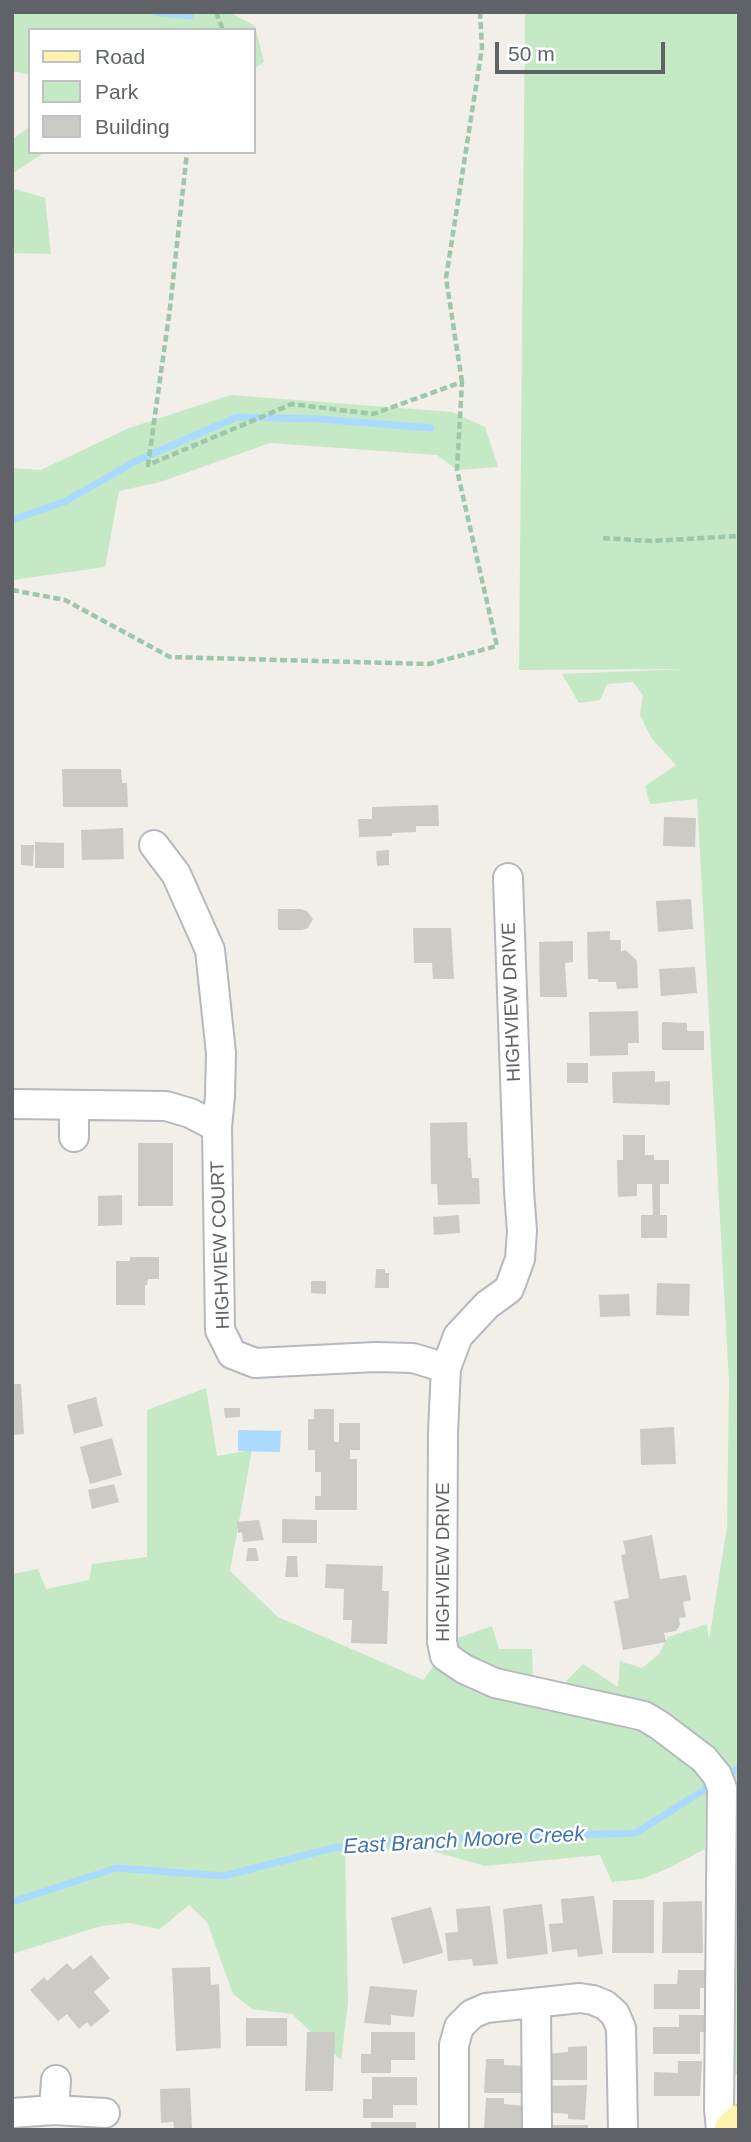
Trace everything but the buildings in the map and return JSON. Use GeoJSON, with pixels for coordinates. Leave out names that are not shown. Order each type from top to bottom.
{"type":"FeatureCollection","features":[{"type":"Feature","properties":{"kind":"main road"},"geometry":{"type":"LineString","coordinates":[[732,2130],[739,2123]]}},
{"type":"Feature","properties":{"kind":"street","name":"HIGHVIEW COURT"},"geometry":{"type":"LineString","coordinates":[[155,845],[176,874],[210,950],[221,1053],[217,1127],[220,1330],[232,1354],[255,1363],[376,1357],[412,1358],[446,1368]]}},
{"type":"Feature","properties":{"kind":"street","name":"HIGHVIEW DRIVE"},"geometry":{"type":"LineString","coordinates":[[508,878],[522,1231],[520,1259],[509,1289],[488,1305],[458,1336],[446,1368],[442,1642],[446,1656],[464,1669],[495,1683],[644,1716],[704,1759],[717,1775],[722,1788],[719,2109],[722,2130]]}},
{"type":"Feature","properties":{"kind":"street"},"geometry":{"type":"LineString","coordinates":[[12,1104],[166,1106],[190,1112],[217,1127]]}},
{"type":"Feature","properties":{"kind":"street"},"geometry":{"type":"LineString","coordinates":[[74,1105],[74,1138]]}},
{"type":"Feature","properties":{"kind":"street"},"geometry":{"type":"LineString","coordinates":[[454,2130],[454,2045],[459,2027],[472,2014],[486,2008],[580,1998],[605,2005],[615,2014],[621,2028],[623,2130]]}},
{"type":"Feature","properties":{"kind":"street"},"geometry":{"type":"LineString","coordinates":[[536,2003],[537,2130]]}},
{"type":"Feature","properties":{"kind":"street"},"geometry":{"type":"LineString","coordinates":[[54,2110],[56,2080]]}},
{"type":"Feature","properties":{"kind":"street"},"geometry":{"type":"LineString","coordinates":[[12,2113],[54,2110],[104,2113]]}},
{"type":"Feature","properties":{"kind":"path"},"geometry":{"type":"LineString","coordinates":[[12,590],[65,600],[170,657],[429,664],[497,646],[457,470],[462,382],[446,278],[482,48],[480,12]]}},
{"type":"Feature","properties":{"kind":"path"},"geometry":{"type":"LineString","coordinates":[[187,154],[170,308],[148,465],[292,404],[373,414],[462,382]]}},
{"type":"Feature","properties":{"kind":"path"},"geometry":{"type":"LineString","coordinates":[[603,538],[651,541],[739,536]]}},
{"type":"Feature","properties":{"kind":"green space"},"geometry":{"type":"Polygon","coordinates":[[[12,12],[229,12],[256,28],[28,28],[28,75],[12,71],[12,12]]]}},
{"type":"Feature","properties":{"kind":"green space"},"geometry":{"type":"Polygon","coordinates":[[[525,12],[739,12],[739,2072],[728,2082],[735,1786],[706,1790],[705,1849],[642,1879],[612,1882],[600,1855],[485,1866],[433,1851],[345,1849],[348,2003],[341,2060],[292,2014],[252,2009],[233,1994],[207,1922],[189,1905],[160,1929],[129,1923],[101,1926],[12,1954],[12,1574],[38,1569],[46,1589],[89,1580],[92,1564],[147,1557],[147,1410],[206,1388],[217,1456],[252,1450],[230,1571],[278,1617],[423,1680],[455,1639],[492,1626],[499,1649],[532,1649],[533,1681],[555,1693],[583,1664],[618,1687],[620,1661],[642,1668],[659,1654],[668,1637],[707,1624],[709,1640],[727,1527],[729,1382],[697,799],[650,804],[645,786],[676,765],[652,739],[640,715],[643,695],[633,682],[607,684],[600,700],[579,703],[562,674],[686,669],[519,670],[525,12]]]}},
{"type":"Feature","properties":{"kind":"green space"},"geometry":{"type":"Polygon","coordinates":[[[256,30],[264,62],[256,68],[256,30]]]}},
{"type":"Feature","properties":{"kind":"green space"},"geometry":{"type":"Polygon","coordinates":[[[28,128],[28,154],[42,154],[12,174],[12,139],[28,128]]]}},
{"type":"Feature","properties":{"kind":"green space"},"geometry":{"type":"Polygon","coordinates":[[[12,188],[45,198],[51,254],[12,253],[12,188]]]}},
{"type":"Feature","properties":{"kind":"green space"},"geometry":{"type":"Polygon","coordinates":[[[231,395],[452,412],[485,427],[498,467],[457,470],[437,455],[270,443],[160,482],[119,491],[105,567],[12,580],[12,468],[41,470],[129,428],[231,395]]]}},
{"type":"Feature","properties":{"kind":"water"},"geometry":{"type":"Polygon","coordinates":[[[238,1430],[281,1431],[280,1452],[238,1451],[238,1430]]]}},
{"type":"Feature","properties":{"kind":"waterway"},"geometry":{"type":"LineString","coordinates":[[155,12],[190,16]]}},
{"type":"Feature","properties":{"kind":"waterway"},"geometry":{"type":"LineString","coordinates":[[12,520],[66,501],[136,461],[237,417],[318,419],[431,428]]}},
{"type":"Feature","properties":{"kind":"waterway","name":"East Branch Moore Creek"},"geometry":{"type":"LineString","coordinates":[[725,1777],[739,1768]]}},
{"type":"Feature","properties":{"kind":"waterway","name":"East Branch Moore Creek"},"geometry":{"type":"LineString","coordinates":[[12,1902],[116,1868],[223,1876],[333,1848],[400,1840],[636,1833],[715,1783]]}}]}
